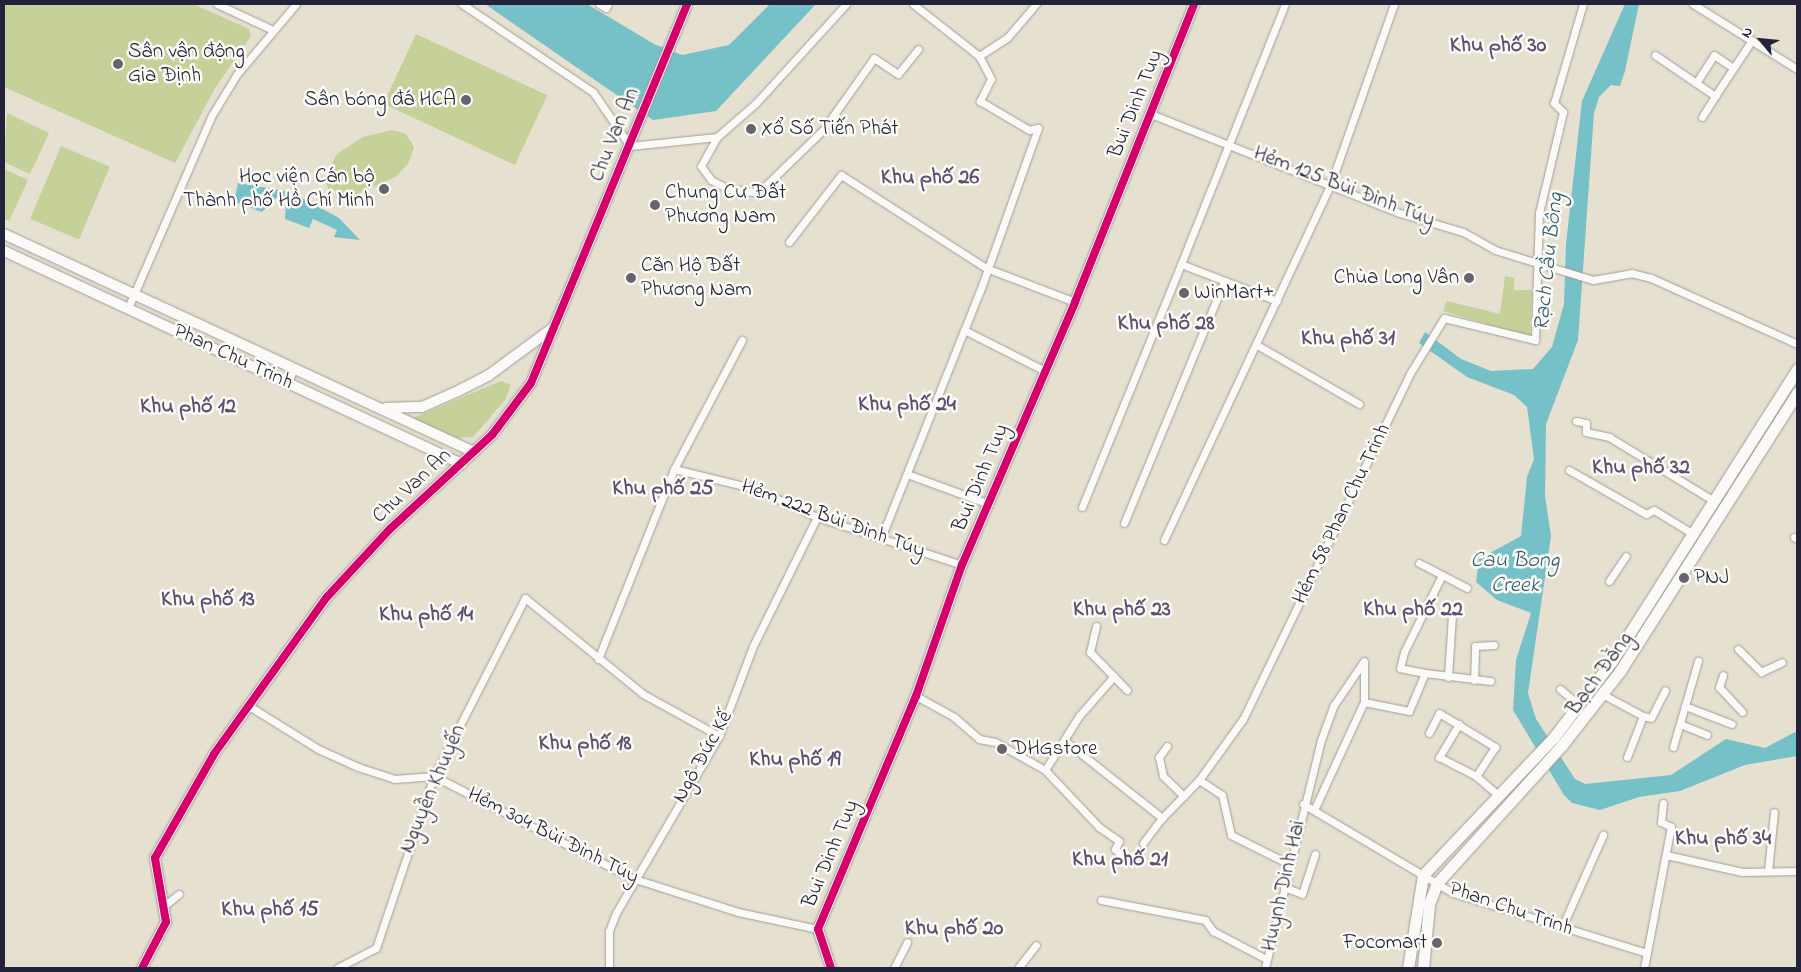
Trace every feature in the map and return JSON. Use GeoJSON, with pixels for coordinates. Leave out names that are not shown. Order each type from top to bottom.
{"type":"FeatureCollection","features":[{"type":"Feature","properties":{"kind":"main road","name":"Bạch Đằng"},"geometry":{"type":"LineString","coordinates":[[1423,968],[1429,904],[1437,883],[1539,770],[1579,705],[1612,661],[1797,369]]}},
{"type":"Feature","properties":{"kind":"main road","name":"Bạch Đằng"},"geometry":{"type":"LineString","coordinates":[[1423,875],[1531,761],[1558,741],[1602,694],[1797,393]]}},
{"type":"Feature","properties":{"kind":"main road"},"geometry":{"type":"LineString","coordinates":[[1714,501],[1724,508]]}},
{"type":"Feature","properties":{"kind":"main road"},"geometry":{"type":"LineString","coordinates":[[1408,968],[1423,875]]}},
{"type":"Feature","properties":{"kind":"street"},"geometry":{"type":"LineString","coordinates":[[217,4],[273,30]]}},
{"type":"Feature","properties":{"kind":"street"},"geometry":{"type":"LineString","coordinates":[[128,308],[212,115],[237,74],[296,4]]}},
{"type":"Feature","properties":{"kind":"street"},"geometry":{"type":"LineString","coordinates":[[462,4],[593,92],[630,146],[717,137]]}},
{"type":"Feature","properties":{"kind":"street"},"geometry":{"type":"LineString","coordinates":[[599,4],[607,6]]}},
{"type":"Feature","properties":{"kind":"street","name":"Chu Van An"},"geometry":{"type":"LineString","coordinates":[[142,968],[166,922],[155,858],[214,754],[326,598],[390,528],[462,464],[512,414],[531,383],[687,4]]}},
{"type":"Feature","properties":{"kind":"street"},"geometry":{"type":"LineString","coordinates":[[846,4],[756,103],[717,137],[701,166],[711,180],[729,189],[752,192],[763,188],[823,130],[874,58],[898,74],[918,49]]}},
{"type":"Feature","properties":{"kind":"street"},"geometry":{"type":"LineString","coordinates":[[881,538],[907,474],[914,447],[964,330],[1038,128],[1029,130],[980,101],[991,79],[979,56],[913,4]]}},
{"type":"Feature","properties":{"kind":"street"},"geometry":{"type":"LineString","coordinates":[[979,56],[1007,38],[1036,4]]}},
{"type":"Feature","properties":{"kind":"street","name":"Bui Dinh Tuy"},"geometry":{"type":"LineString","coordinates":[[831,968],[818,929],[916,696],[962,565],[1075,302],[1194,4]]}},
{"type":"Feature","properties":{"kind":"street"},"geometry":{"type":"LineString","coordinates":[[1082,507],[1285,4]]}},
{"type":"Feature","properties":{"kind":"street"},"geometry":{"type":"LineString","coordinates":[[1164,540],[1257,345],[1331,183],[1394,4]]}},
{"type":"Feature","properties":{"kind":"street"},"geometry":{"type":"LineString","coordinates":[[1536,263],[1539,213],[1563,112],[1554,103],[1583,4]]}},
{"type":"Feature","properties":{"kind":"street"},"geometry":{"type":"LineString","coordinates":[[1693,4],[1797,69]]}},
{"type":"Feature","properties":{"kind":"street"},"geometry":{"type":"LineString","coordinates":[[1702,117],[1752,40]]}},
{"type":"Feature","properties":{"kind":"street"},"geometry":{"type":"LineString","coordinates":[[1655,55],[1715,96]]}},
{"type":"Feature","properties":{"kind":"street"},"geometry":{"type":"LineString","coordinates":[[1696,83],[1714,55],[1733,68]]}},
{"type":"Feature","properties":{"kind":"street","name":"Hẻm 125 Bùi Đình Túy"},"geometry":{"type":"LineString","coordinates":[[1151,114],[1230,142],[1536,263],[1593,280],[1631,274],[1651,278],[1797,344]]}},
{"type":"Feature","properties":{"kind":"street"},"geometry":{"type":"LineString","coordinates":[[789,242],[841,175],[986,268],[1075,302]]}},
{"type":"Feature","properties":{"kind":"street","name":"Phan Chu Trinh"},"geometry":{"type":"LineString","coordinates":[[4,234],[474,452]]}},
{"type":"Feature","properties":{"kind":"street"},"geometry":{"type":"LineString","coordinates":[[6,252],[16,240]]}},
{"type":"Feature","properties":{"kind":"street","name":"Phan Chu Trinh"},"geometry":{"type":"LineString","coordinates":[[6,252],[462,464]]}},
{"type":"Feature","properties":{"kind":"street","name":"Hẻm 58 Phan Chu Trinh"},"geometry":{"type":"LineString","coordinates":[[1143,843],[1162,818],[1199,780],[1243,719],[1270,657],[1412,369],[1444,318],[1535,340],[1536,263]]}},
{"type":"Feature","properties":{"kind":"street"},"geometry":{"type":"LineString","coordinates":[[1181,264],[1277,301]]}},
{"type":"Feature","properties":{"kind":"street"},"geometry":{"type":"LineString","coordinates":[[1124,523],[1224,281]]}},
{"type":"Feature","properties":{"kind":"street","name":"Phan Chu Trinh"},"geometry":{"type":"LineString","coordinates":[[377,407],[422,407],[456,392],[489,375],[555,327]]}},
{"type":"Feature","properties":{"kind":"street"},"geometry":{"type":"LineString","coordinates":[[964,330],[1045,371]]}},
{"type":"Feature","properties":{"kind":"street"},"geometry":{"type":"LineString","coordinates":[[719,736],[643,694],[598,659],[674,468],[742,340]]}},
{"type":"Feature","properties":{"kind":"street"},"geometry":{"type":"LineString","coordinates":[[1257,345],[1359,404]]}},
{"type":"Feature","properties":{"kind":"street"},"geometry":{"type":"LineString","coordinates":[[287,383],[294,369]]}},
{"type":"Feature","properties":{"kind":"street"},"geometry":{"type":"LineString","coordinates":[[1576,422],[1586,424],[1586,432],[1609,437],[1714,501]]}},
{"type":"Feature","properties":{"kind":"street","name":"Hẻm 222 Bùi Đình Túy"},"geometry":{"type":"LineString","coordinates":[[674,468],[756,489],[818,517],[962,565]]}},
{"type":"Feature","properties":{"kind":"street"},"geometry":{"type":"LineString","coordinates":[[1569,470],[1646,514],[1654,510],[1693,534]]}},
{"type":"Feature","properties":{"kind":"street"},"geometry":{"type":"LineString","coordinates":[[907,474],[989,504]]}},
{"type":"Feature","properties":{"kind":"street","name":"Ngô Đức Kế"},"geometry":{"type":"LineString","coordinates":[[609,968],[609,931],[632,878],[719,736],[753,646],[818,517]]}},
{"type":"Feature","properties":{"kind":"street"},"geometry":{"type":"LineString","coordinates":[[1609,581],[1626,556]]}},
{"type":"Feature","properties":{"kind":"street"},"geometry":{"type":"LineString","coordinates":[[1419,563],[1467,588]]}},
{"type":"Feature","properties":{"kind":"street"},"geometry":{"type":"LineString","coordinates":[[1442,575],[1417,620],[1400,668],[1448,677],[1492,681]]}},
{"type":"Feature","properties":{"kind":"street","name":"Nguyễn Khuyến"},"geometry":{"type":"LineString","coordinates":[[337,968],[376,948],[434,776],[525,598],[598,659]]}},
{"type":"Feature","properties":{"kind":"street"},"geometry":{"type":"LineString","coordinates":[[1448,677],[1452,615]]}},
{"type":"Feature","properties":{"kind":"street"},"geometry":{"type":"LineString","coordinates":[[1096,626],[1090,652],[1127,690]]}},
{"type":"Feature","properties":{"kind":"street"},"geometry":{"type":"LineString","coordinates":[[1474,680],[1475,646],[1494,645]]}},
{"type":"Feature","properties":{"kind":"street"},"geometry":{"type":"LineString","coordinates":[[1738,649],[1761,672],[1782,662]]}},
{"type":"Feature","properties":{"kind":"street","name":"Huynh Dinh Hai"},"geometry":{"type":"LineString","coordinates":[[1265,968],[1303,804],[1328,719],[1364,661],[1364,702]]}},
{"type":"Feature","properties":{"kind":"street"},"geometry":{"type":"LineString","coordinates":[[1673,747],[1698,661]]}},
{"type":"Feature","properties":{"kind":"street"},"geometry":{"type":"LineString","coordinates":[[1314,810],[1364,702],[1408,711],[1425,673]]}},
{"type":"Feature","properties":{"kind":"street"},"geometry":{"type":"LineString","coordinates":[[1723,675],[1719,687],[1742,712]]}},
{"type":"Feature","properties":{"kind":"street"},"geometry":{"type":"LineString","coordinates":[[1045,770],[1066,741],[1079,716],[1114,676]]}},
{"type":"Feature","properties":{"kind":"street"},"geometry":{"type":"LineString","coordinates":[[1560,689],[1579,705]]}},
{"type":"Feature","properties":{"kind":"street"},"geometry":{"type":"LineString","coordinates":[[1602,694],[1643,716],[1651,718],[1665,690]]}},
{"type":"Feature","properties":{"kind":"street"},"geometry":{"type":"LineString","coordinates":[[916,696],[954,717],[979,739],[996,742],[1045,770],[1099,827],[1119,841],[1115,848],[1128,861]]}},
{"type":"Feature","properties":{"kind":"street"},"geometry":{"type":"LineString","coordinates":[[249,706],[318,749],[358,767],[394,779],[434,776]]}},
{"type":"Feature","properties":{"kind":"street"},"geometry":{"type":"LineString","coordinates":[[1685,706],[1732,724]]}},
{"type":"Feature","properties":{"kind":"street"},"geometry":{"type":"LineString","coordinates":[[1428,733],[1439,713],[1495,747],[1476,776]]}},
{"type":"Feature","properties":{"kind":"street"},"geometry":{"type":"LineString","coordinates":[[1627,757],[1643,716]]}},
{"type":"Feature","properties":{"kind":"street"},"geometry":{"type":"LineString","coordinates":[[1459,724],[1438,757],[1476,776],[1499,796]]}},
{"type":"Feature","properties":{"kind":"street"},"geometry":{"type":"LineString","coordinates":[[1680,724],[1707,736]]}},
{"type":"Feature","properties":{"kind":"street"},"geometry":{"type":"LineString","coordinates":[[1066,741],[1162,818]]}},
{"type":"Feature","properties":{"kind":"street"},"geometry":{"type":"LineString","coordinates":[[1167,746],[1159,757],[1163,776],[1184,796]]}},
{"type":"Feature","properties":{"kind":"street","name":"Hẻm 304 Bùi Đình Túy"},"geometry":{"type":"LineString","coordinates":[[434,776],[632,878],[738,912],[818,929]]}},
{"type":"Feature","properties":{"kind":"street"},"geometry":{"type":"LineString","coordinates":[[1199,780],[1222,795],[1231,835],[1289,864]]}},
{"type":"Feature","properties":{"kind":"street","name":"Phan Chu Trinh"},"geometry":{"type":"LineString","coordinates":[[1303,804],[1453,893],[1647,953]]}},
{"type":"Feature","properties":{"kind":"street"},"geometry":{"type":"LineString","coordinates":[[1644,968],[1671,827],[1661,822],[1663,804]]}},
{"type":"Feature","properties":{"kind":"street"},"geometry":{"type":"LineString","coordinates":[[1768,871],[1774,812]]}},
{"type":"Feature","properties":{"kind":"street"},"geometry":{"type":"LineString","coordinates":[[1562,927],[1603,835]]}},
{"type":"Feature","properties":{"kind":"street"},"geometry":{"type":"LineString","coordinates":[[1284,887],[1302,894],[1315,854]]}},
{"type":"Feature","properties":{"kind":"street"},"geometry":{"type":"LineString","coordinates":[[1666,855],[1742,872],[1797,871]]}},
{"type":"Feature","properties":{"kind":"street"},"geometry":{"type":"LineString","coordinates":[[164,906],[179,894]]}},
{"type":"Feature","properties":{"kind":"street"},"geometry":{"type":"LineString","coordinates":[[1101,900],[1205,920],[1213,931],[1266,959]]}},
{"type":"Feature","properties":{"kind":"street"},"geometry":{"type":"LineString","coordinates":[[894,968],[907,942]]}},
{"type":"Feature","properties":{"kind":"street"},"geometry":{"type":"LineString","coordinates":[[1018,968],[1036,945]]}},
{"type":"Feature","properties":{"kind":"green space","name":"Sân vận động Gia Định"},"geometry":{"type":"Polygon","coordinates":[[[4,4],[193,4],[249,29],[251,36],[215,88],[175,163],[4,87],[4,4]]]}},
{"type":"Feature","properties":{"kind":"green space","name":"Sân bóng đá HCA"},"geometry":{"type":"Polygon","coordinates":[[[416,34],[547,95],[515,165],[383,104],[416,34]]]}},
{"type":"Feature","properties":{"kind":"green space"},"geometry":{"type":"Polygon","coordinates":[[[7,113],[49,133],[30,174],[4,162],[7,113]]]}},
{"type":"Feature","properties":{"kind":"green space"},"geometry":{"type":"Polygon","coordinates":[[[392,130],[406,134],[414,147],[409,162],[397,176],[354,196],[328,189],[325,177],[337,154],[363,137],[392,130]]]}},
{"type":"Feature","properties":{"kind":"green space"},"geometry":{"type":"Polygon","coordinates":[[[61,146],[110,167],[79,239],[30,219],[61,146]]]}},
{"type":"Feature","properties":{"kind":"green space"},"geometry":{"type":"Polygon","coordinates":[[[4,169],[28,180],[9,221],[4,219],[4,169]]]}},
{"type":"Feature","properties":{"kind":"green space"},"geometry":{"type":"Polygon","coordinates":[[[1505,276],[1514,278],[1514,290],[1532,290],[1530,337],[1443,311],[1447,301],[1500,314],[1505,276]]]}},
{"type":"Feature","properties":{"kind":"green space"},"geometry":{"type":"Polygon","coordinates":[[[501,381],[511,385],[505,400],[473,437],[455,438],[413,418],[501,381]]]}},
{"type":"Feature","properties":{"kind":"water"},"geometry":{"type":"Polygon","coordinates":[[[485,4],[587,4],[654,44],[682,55],[729,45],[770,4],[816,4],[716,111],[653,120],[485,4]]]}},
{"type":"Feature","properties":{"kind":"water","name":"Cau Bong Creek"},"geometry":{"type":"Polygon","coordinates":[[[1625,4],[1639,4],[1625,71],[1620,86],[1611,85],[1599,97],[1594,113],[1578,340],[1546,424],[1545,496],[1551,536],[1528,693],[1536,719],[1575,779],[1585,784],[1671,775],[1726,739],[1765,748],[1797,731],[1797,756],[1745,765],[1680,791],[1639,797],[1600,810],[1572,803],[1564,795],[1513,710],[1516,660],[1531,613],[1497,600],[1476,582],[1479,559],[1521,536],[1527,477],[1534,459],[1527,407],[1514,395],[1467,377],[1419,343],[1425,332],[1461,359],[1491,371],[1533,369],[1552,347],[1564,304],[1566,244],[1582,101],[1625,4]]]}},
{"type":"Feature","properties":{"kind":"water"},"geometry":{"type":"Polygon","coordinates":[[[238,183],[291,192],[339,218],[360,240],[334,237],[337,230],[313,219],[309,228],[285,219],[286,201],[278,196],[262,212],[234,202],[238,183]]]}},
{"type":"Feature","properties":{"kind":"cycle path"},"geometry":{"type":"LineString","coordinates":[[142,968],[166,922],[155,858],[214,754],[327,597],[390,529],[492,435],[531,383],[687,4]]}},
{"type":"Feature","properties":{"kind":"cycle path"},"geometry":{"type":"LineString","coordinates":[[831,968],[818,929],[916,696],[962,565],[1075,302],[1194,4]]}},
{"type":"Feature","properties":{"kind":"place","name":"Sân vận động Gia Định"},"geometry":{"type":"Point","coordinates":[118,64]}},
{"type":"Feature","properties":{"kind":"place","name":"Sân bóng đá HCA"},"geometry":{"type":"Point","coordinates":[466,100]}},
{"type":"Feature","properties":{"kind":"place","name":"Xổ Số Tiến Phát"},"geometry":{"type":"Point","coordinates":[751,129]}},
{"type":"Feature","properties":{"kind":"place","name":"Học viện Cán bộ Thành phố Hồ Chí Minh"},"geometry":{"type":"Point","coordinates":[384,189]}},
{"type":"Feature","properties":{"kind":"place","name":"Chung Cư Đất Phương Nam"},"geometry":{"type":"Point","coordinates":[655,205]}},
{"type":"Feature","properties":{"kind":"place","name":"Căn Hộ Đất Phương Nam"},"geometry":{"type":"Point","coordinates":[631,278]}},
{"type":"Feature","properties":{"kind":"place","name":"Chùa Long Vân"},"geometry":{"type":"Point","coordinates":[1469,278]}},
{"type":"Feature","properties":{"kind":"place","name":"WinMart+"},"geometry":{"type":"Point","coordinates":[1184,293]}},
{"type":"Feature","properties":{"kind":"place","name":"PNJ"},"geometry":{"type":"Point","coordinates":[1684,578]}},
{"type":"Feature","properties":{"kind":"place","name":"DHGstore"},"geometry":{"type":"Point","coordinates":[1002,749]}},
{"type":"Feature","properties":{"kind":"place","name":"Focomart"},"geometry":{"type":"Point","coordinates":[1437,943]}},
{"type":"Feature","properties":{"kind":"district","name":"Khu phố 30"},"geometry":{"type":"Point","coordinates":[1498,47]}},
{"type":"Feature","properties":{"kind":"district","name":"Khu phố 26"},"geometry":{"type":"Point","coordinates":[930,179]}},
{"type":"Feature","properties":{"kind":"district","name":"Khu phố 28"},"geometry":{"type":"Point","coordinates":[1166,325]}},
{"type":"Feature","properties":{"kind":"district","name":"Khu phố 31"},"geometry":{"type":"Point","coordinates":[1348,340]}},
{"type":"Feature","properties":{"kind":"district","name":"Khu phố 24"},"geometry":{"type":"Point","coordinates":[907,406]}},
{"type":"Feature","properties":{"kind":"district","name":"Khu phố 12"},"geometry":{"type":"Point","coordinates":[188,408]}},
{"type":"Feature","properties":{"kind":"district","name":"Khu phố 32"},"geometry":{"type":"Point","coordinates":[1641,469]}},
{"type":"Feature","properties":{"kind":"district","name":"Khu phố 25"},"geometry":{"type":"Point","coordinates":[663,490]}},
{"type":"Feature","properties":{"kind":"district","name":"Khu phố 13"},"geometry":{"type":"Point","coordinates":[208,601]}},
{"type":"Feature","properties":{"kind":"district","name":"Khu phố 23"},"geometry":{"type":"Point","coordinates":[1122,611]}},
{"type":"Feature","properties":{"kind":"district","name":"Khu phố 22"},"geometry":{"type":"Point","coordinates":[1413,611]}},
{"type":"Feature","properties":{"kind":"district","name":"Khu phố 14"},"geometry":{"type":"Point","coordinates":[426,616]}},
{"type":"Feature","properties":{"kind":"district","name":"Khu phố 18"},"geometry":{"type":"Point","coordinates":[585,745]}},
{"type":"Feature","properties":{"kind":"district","name":"Khu phố 19"},"geometry":{"type":"Point","coordinates":[795,761]}},
{"type":"Feature","properties":{"kind":"district","name":"Khu phố 34"},"geometry":{"type":"Point","coordinates":[1723,840]}},
{"type":"Feature","properties":{"kind":"district","name":"Khu phố 21"},"geometry":{"type":"Point","coordinates":[1120,861]}},
{"type":"Feature","properties":{"kind":"district","name":"Khu phố 15"},"geometry":{"type":"Point","coordinates":[270,911]}},
{"type":"Feature","properties":{"kind":"district","name":"Khu phố 20"},"geometry":{"type":"Point","coordinates":[954,930]}},
{"type":"Feature","properties":{"kind":"water label","name":"Rạch Cầu Bông"},"geometry":{"type":"Point","coordinates":[1550,262]}}]}
